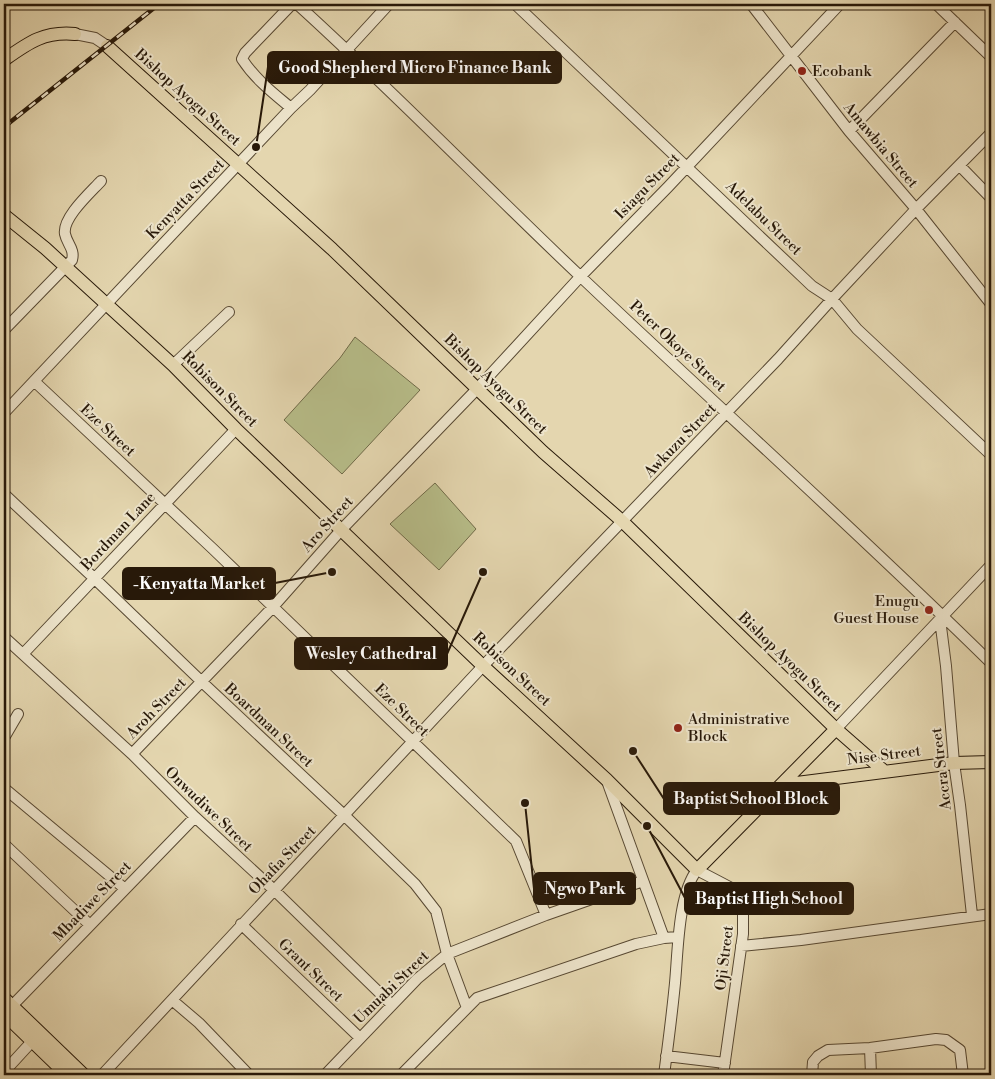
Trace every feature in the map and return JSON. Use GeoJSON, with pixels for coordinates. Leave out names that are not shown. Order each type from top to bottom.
{"type":"FeatureCollection","features":[{"type":"Feature","properties":{"kind":"main road"},"geometry":{"type":"LineString","coordinates":[[4,60],[27,45],[47,36],[62,33],[75,34]]}},
{"type":"Feature","properties":{"kind":"main road","name":"Bishop Ayogu Street"},"geometry":{"type":"LineString","coordinates":[[107,46],[332,249],[543,452],[622,521],[836,729],[884,771]]}},
{"type":"Feature","properties":{"kind":"main road","name":"Robison Street"},"geometry":{"type":"LineString","coordinates":[[4,214],[46,248],[173,365],[236,429],[483,666],[607,780],[697,870]]}},
{"type":"Feature","properties":{"kind":"main road"},"geometry":{"type":"LineString","coordinates":[[697,870],[836,729]]}},
{"type":"Feature","properties":{"kind":"main road","name":"Nise Street"},"geometry":{"type":"LineString","coordinates":[[781,785],[884,771],[991,762]]}},
{"type":"Feature","properties":{"kind":"main road"},"geometry":{"type":"LineString","coordinates":[[6,1008],[36,1038],[67,1075]]}},
{"type":"Feature","properties":{"kind":"main road"},"geometry":{"type":"LineString","coordinates":[[36,1038],[84,1075]]}},
{"type":"Feature","properties":{"kind":"street"},"geometry":{"type":"LineString","coordinates":[[291,108],[255,77],[242,59],[244,53],[292,4]]}},
{"type":"Feature","properties":{"kind":"street","name":"Peter Okoye Street"},"geometry":{"type":"LineString","coordinates":[[297,4],[446,144],[580,276],[727,412],[991,663]]}},
{"type":"Feature","properties":{"kind":"street","name":"Kenyatta Street"},"geometry":{"type":"LineString","coordinates":[[4,413],[389,4]]}},
{"type":"Feature","properties":{"kind":"street","name":"Adelabu Street"},"geometry":{"type":"LineString","coordinates":[[515,4],[812,286],[832,300],[857,329],[991,455]]}},
{"type":"Feature","properties":{"kind":"street","name":"Amawbia Street"},"geometry":{"type":"LineString","coordinates":[[751,4],[849,131],[916,210],[991,304]]}},
{"type":"Feature","properties":{"kind":"street","name":"Isiagu Street"},"geometry":{"type":"LineString","coordinates":[[477,389],[580,276],[840,4]]}},
{"type":"Feature","properties":{"kind":"street"},"geometry":{"type":"LineString","coordinates":[[936,4],[991,57]]}},
{"type":"Feature","properties":{"kind":"street"},"geometry":{"type":"LineString","coordinates":[[849,131],[955,22]]}},
{"type":"Feature","properties":{"kind":"street","name":"Bishop Ayogu Street"},"geometry":{"type":"LineString","coordinates":[[75,34],[94,38],[107,46]]}},
{"type":"Feature","properties":{"kind":"street","name":"Awkuzu Street"},"geometry":{"type":"LineString","coordinates":[[483,666],[778,360],[916,210],[991,133]]}},
{"type":"Feature","properties":{"kind":"street"},"geometry":{"type":"LineString","coordinates":[[960,166],[991,198]]}},
{"type":"Feature","properties":{"kind":"street"},"geometry":{"type":"LineString","coordinates":[[4,330],[65,267],[73,256],[73,251],[64,233],[67,222],[70,216],[101,181]]}},
{"type":"Feature","properties":{"kind":"street"},"geometry":{"type":"LineString","coordinates":[[173,365],[229,312]]}},
{"type":"Feature","properties":{"kind":"street","name":"Eze Street"},"geometry":{"type":"LineString","coordinates":[[34,381],[273,606],[516,841],[546,915]]}},
{"type":"Feature","properties":{"kind":"street","name":"Aro Street"},"geometry":{"type":"LineString","coordinates":[[202,682],[342,529],[477,389]]}},
{"type":"Feature","properties":{"kind":"street","name":"Bordman Lane"},"geometry":{"type":"LineString","coordinates":[[23,654],[236,429]]}},
{"type":"Feature","properties":{"kind":"street","name":"Boardman Street"},"geometry":{"type":"LineString","coordinates":[[4,494],[416,884],[431,903],[438,918],[447,954],[467,1008]]}},
{"type":"Feature","properties":{"kind":"street"},"geometry":{"type":"LineString","coordinates":[[836,729],[991,565]]}},
{"type":"Feature","properties":{"kind":"street","name":"Accra Street"},"geometry":{"type":"LineString","coordinates":[[941,617],[954,764],[972,916]]}},
{"type":"Feature","properties":{"kind":"street","name":"Onwudiwe Street"},"geometry":{"type":"LineString","coordinates":[[4,637],[132,754],[194,817],[274,890],[392,1005]]}},
{"type":"Feature","properties":{"kind":"street","name":"Ohafia Street"},"geometry":{"type":"LineString","coordinates":[[102,1075],[483,666]]}},
{"type":"Feature","properties":{"kind":"street","name":"Aroh Street"},"geometry":{"type":"LineString","coordinates":[[132,754],[202,682]]}},
{"type":"Feature","properties":{"kind":"street"},"geometry":{"type":"LineString","coordinates":[[4,738],[18,714]]}},
{"type":"Feature","properties":{"kind":"street"},"geometry":{"type":"LineString","coordinates":[[607,780],[664,938]]}},
{"type":"Feature","properties":{"kind":"street"},"geometry":{"type":"LineString","coordinates":[[4,788],[124,888]]}},
{"type":"Feature","properties":{"kind":"street","name":"Mbadiwe Street"},"geometry":{"type":"LineString","coordinates":[[6,1008],[90,925],[194,817]]}},
{"type":"Feature","properties":{"kind":"street"},"geometry":{"type":"LineString","coordinates":[[4,844],[90,925]]}},
{"type":"Feature","properties":{"kind":"street"},"geometry":{"type":"LineString","coordinates":[[664,1075],[678,937],[688,886],[697,870]]}},
{"type":"Feature","properties":{"kind":"street","name":"Oji Street"},"geometry":{"type":"LineString","coordinates":[[697,870],[739,892],[744,920],[723,1075]]}},
{"type":"Feature","properties":{"kind":"street","name":"Umuabi Street"},"geometry":{"type":"LineString","coordinates":[[325,1075],[418,979],[447,954],[546,915],[643,881]]}},
{"type":"Feature","properties":{"kind":"street"},"geometry":{"type":"LineString","coordinates":[[741,946],[801,940],[991,914]]}},
{"type":"Feature","properties":{"kind":"street","name":"Grant Street"},"geometry":{"type":"LineString","coordinates":[[241,924],[360,1038]]}},
{"type":"Feature","properties":{"kind":"street"},"geometry":{"type":"LineString","coordinates":[[401,1075],[477,998],[484,994],[636,944],[678,937]]}},
{"type":"Feature","properties":{"kind":"street"},"geometry":{"type":"LineString","coordinates":[[172,1000],[199,1024],[249,1075]]}},
{"type":"Feature","properties":{"kind":"street"},"geometry":{"type":"LineString","coordinates":[[4,1072],[36,1038]]}},
{"type":"Feature","properties":{"kind":"street"},"geometry":{"type":"LineString","coordinates":[[812,1075],[813,1062],[818,1056],[828,1050],[870,1048],[936,1039],[946,1040],[960,1050],[963,1075]]}},
{"type":"Feature","properties":{"kind":"street"},"geometry":{"type":"LineString","coordinates":[[870,1048],[871,1075]]}},
{"type":"Feature","properties":{"kind":"street"},"geometry":{"type":"LineString","coordinates":[[666,1056],[725,1063]]}},
{"type":"Feature","properties":{"kind":"green space"},"geometry":{"type":"Polygon","coordinates":[[[355,337],[420,390],[342,474],[284,420],[340,358],[355,337]]]}},
{"type":"Feature","properties":{"kind":"green space"},"geometry":{"type":"Polygon","coordinates":[[[435,483],[476,529],[439,570],[390,524],[435,483]]]}},
{"type":"Feature","properties":{"kind":"railway"},"geometry":{"type":"LineString","coordinates":[[4,127],[159,4]]}},
{"type":"Feature","properties":{"kind":"place","name":"Ecobank"},"geometry":{"type":"Point","coordinates":[802,71]}},
{"type":"Feature","properties":{"kind":"place","name":"Good Shepherd Micro Finance Bank"},"geometry":{"type":"Point","coordinates":[256,147]}},
{"type":"Feature","properties":{"kind":"place","name":"-Kenyatta Market"},"geometry":{"type":"Point","coordinates":[332,572]}},
{"type":"Feature","properties":{"kind":"place","name":"Wesley Cathedral"},"geometry":{"type":"Point","coordinates":[483,572]}},
{"type":"Feature","properties":{"kind":"place","name":"Enugu Guest House"},"geometry":{"type":"Point","coordinates":[929,610]}},
{"type":"Feature","properties":{"kind":"place","name":"Administrative Block"},"geometry":{"type":"Point","coordinates":[678,728]}},
{"type":"Feature","properties":{"kind":"place","name":"Baptist School Block"},"geometry":{"type":"Point","coordinates":[633,751]}},
{"type":"Feature","properties":{"kind":"place","name":"Ngwo Park"},"geometry":{"type":"Point","coordinates":[525,803]}},
{"type":"Feature","properties":{"kind":"place","name":"Baptist High School"},"geometry":{"type":"Point","coordinates":[647,826]}}]}
